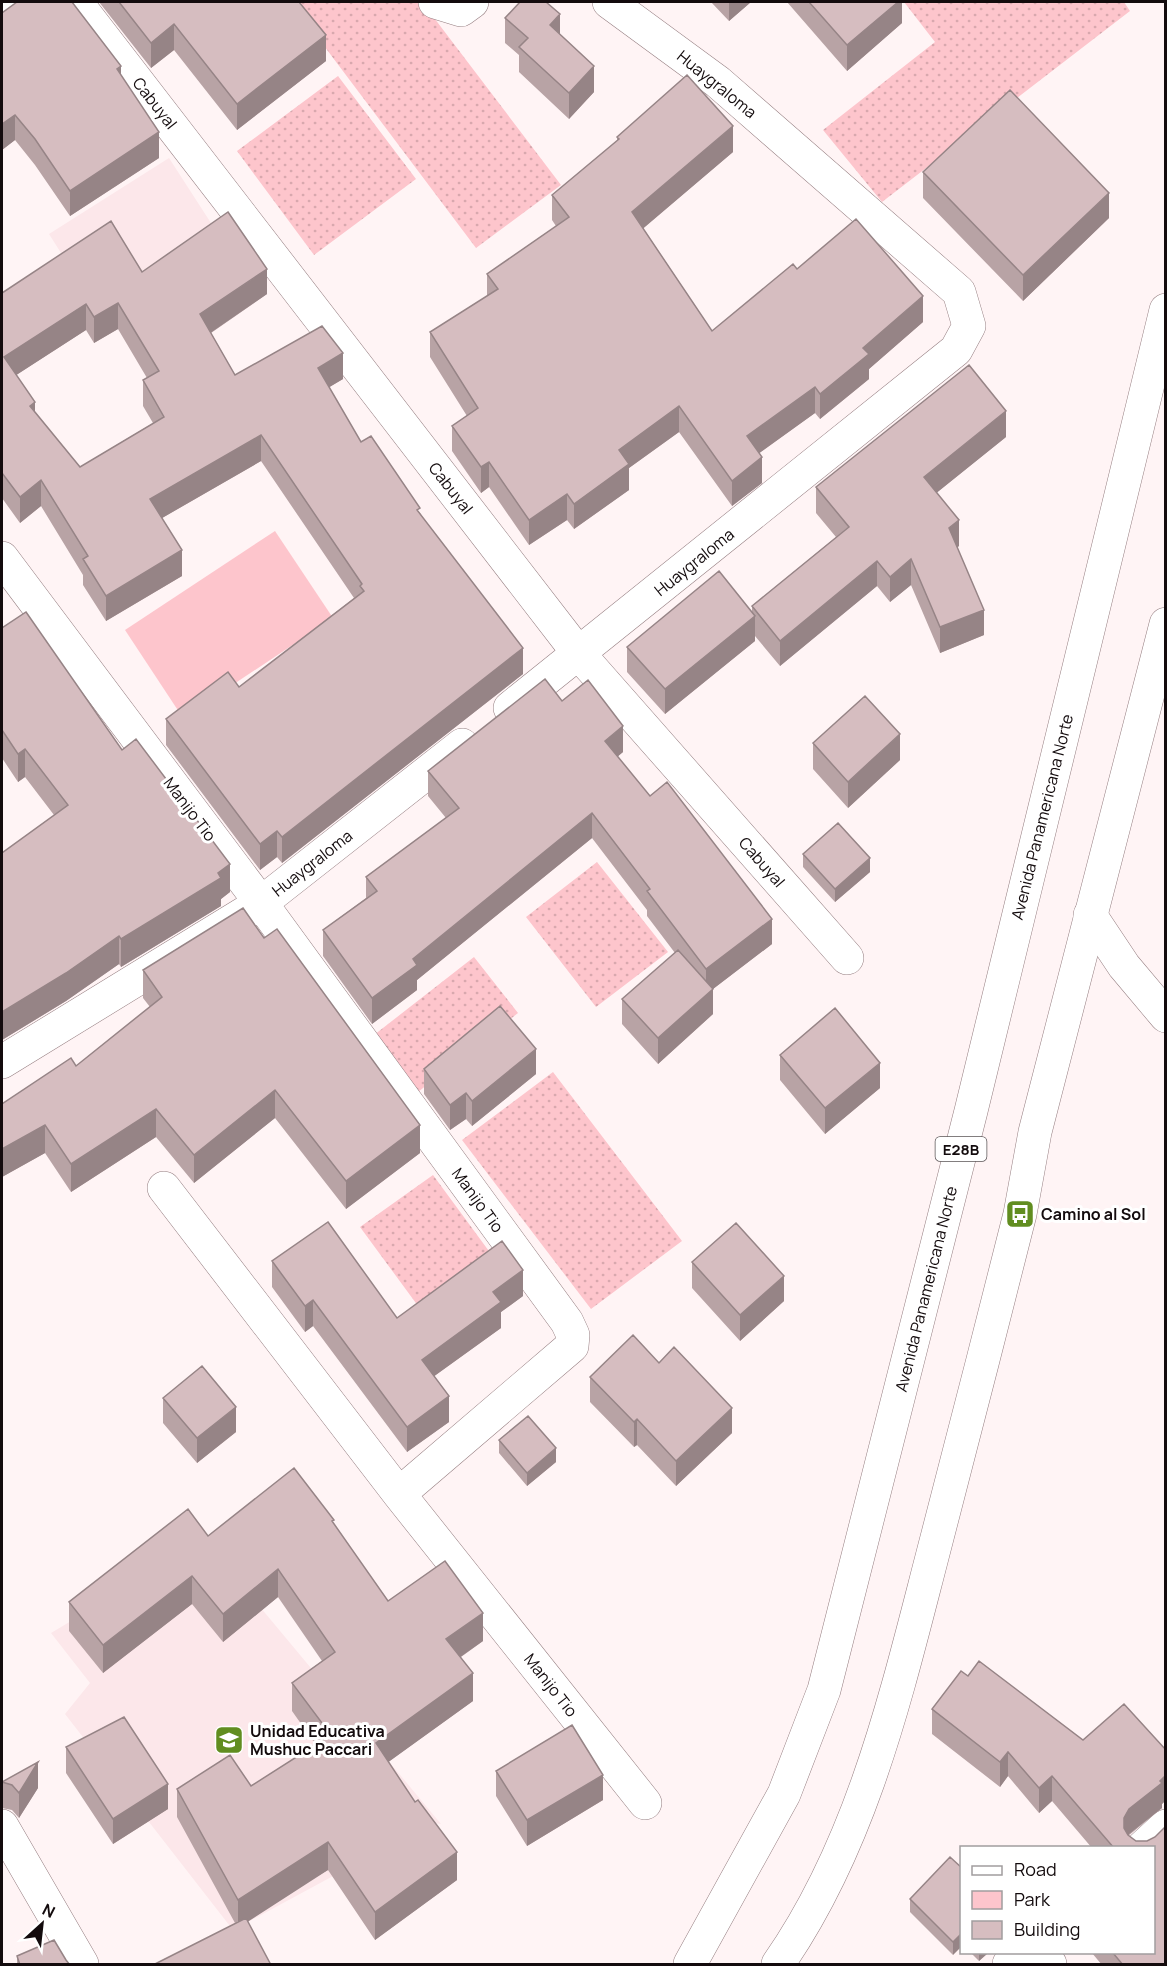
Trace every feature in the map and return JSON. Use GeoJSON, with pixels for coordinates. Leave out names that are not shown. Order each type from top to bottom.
{"type":"FeatureCollection","features":[{"type":"Feature","properties":{"kind":"main road"},"geometry":{"type":"LineString","coordinates":[[2,6],[9,2]]}},
{"type":"Feature","properties":{"kind":"main road","name":"Cabuyal"},"geometry":{"type":"LineString","coordinates":[[76,2],[579,654],[847,958]]}},
{"type":"Feature","properties":{"kind":"main road"},"geometry":{"type":"LineString","coordinates":[[435,2],[461,10],[472,2]]}},
{"type":"Feature","properties":{"kind":"main road","name":"Huaygraloma"},"geometry":{"type":"LineString","coordinates":[[2,1062],[261,903],[579,654],[956,350],[969,326],[960,292],[718,82],[609,2]]}},
{"type":"Feature","properties":{"kind":"main road","name":"Avenida Panamericana Norte"},"geometry":{"type":"LineString","coordinates":[[690,1965],[784,1794],[824,1690],[971,1111],[1166,310]]}},
{"type":"Feature","properties":{"kind":"main road","name":"Manijo Tio"},"geometry":{"type":"LineString","coordinates":[[2,558],[261,903],[554,1303],[573,1335],[572,1346],[399,1494],[645,1803]]}},
{"type":"Feature","properties":{"kind":"main road"},"geometry":{"type":"LineString","coordinates":[[778,1965],[798,1935],[850,1831],[889,1723],[1020,1214],[1035,1132],[1166,624]]}},
{"type":"Feature","properties":{"kind":"main road"},"geometry":{"type":"LineString","coordinates":[[1090,915],[1124,966],[1166,1016]]}},
{"type":"Feature","properties":{"kind":"main road"},"geometry":{"type":"LineString","coordinates":[[164,1188],[399,1494]]}},
{"type":"Feature","properties":{"kind":"main road"},"geometry":{"type":"LineString","coordinates":[[2,1826],[82,1965]]}},
{"type":"Feature","properties":{"kind":"main road"},"geometry":{"type":"LineString","coordinates":[[1144,1846],[1166,1826]]}},
{"type":"Feature","properties":{"kind":"main road"},"geometry":{"type":"LineString","coordinates":[[1009,1965],[1022,1954]]}},
{"type":"Feature","properties":{"kind":"shaded area"},"geometry":{"type":"Polygon","coordinates":[[[169,158],[220,237],[143,286],[75,275],[49,234],[169,158]]]}},
{"type":"Feature","properties":{"kind":"shaded area","name":"Unidad Educativa Mushuc Paccari"},"geometry":{"type":"Polygon","coordinates":[[[205,1541],[441,1824],[421,1821],[335,1875],[233,1930],[65,1714],[90,1683],[51,1633],[205,1541]]]}},
{"type":"Feature","properties":{"kind":"green space"},"geometry":{"type":"Polygon","coordinates":[[[291,2],[422,2],[561,185],[476,248],[291,2]]]}},
{"type":"Feature","properties":{"kind":"green space"},"geometry":{"type":"Polygon","coordinates":[[[904,2],[1124,2],[1130,11],[882,202],[823,130],[935,42],[904,2]]]}},
{"type":"Feature","properties":{"kind":"green space"},"geometry":{"type":"Polygon","coordinates":[[[338,76],[416,179],[314,255],[237,151],[338,76]]]}},
{"type":"Feature","properties":{"kind":"green space"},"geometry":{"type":"Polygon","coordinates":[[[275,531],[333,618],[183,718],[125,630],[275,531]]]}},
{"type":"Feature","properties":{"kind":"green space"},"geometry":{"type":"Polygon","coordinates":[[[597,862],[668,952],[596,1007],[526,917],[597,862]]]}},
{"type":"Feature","properties":{"kind":"green space"},"geometry":{"type":"Polygon","coordinates":[[[474,957],[518,1013],[418,1092],[374,1035],[474,957]]]}},
{"type":"Feature","properties":{"kind":"green space"},"geometry":{"type":"Polygon","coordinates":[[[553,1072],[682,1241],[591,1309],[462,1140],[553,1072]]]}},
{"type":"Feature","properties":{"kind":"green space"},"geometry":{"type":"Polygon","coordinates":[[[433,1175],[494,1258],[421,1310],[360,1227],[433,1175]]]}},
{"type":"Feature","properties":{"kind":"building"},"geometry":{"type":"Polygon","coordinates":[[[17,2],[72,2],[121,66],[117,69],[159,132],[70,191],[35,139],[15,115],[2,124],[2,13],[17,2]]]}},
{"type":"Feature","properties":{"kind":"building"},"geometry":{"type":"Polygon","coordinates":[[[119,2],[299,2],[326,35],[237,104],[174,24],[151,43],[119,2]]]}},
{"type":"Feature","properties":{"kind":"building"},"geometry":{"type":"Polygon","coordinates":[[[520,2],[546,2],[560,14],[550,25],[594,66],[569,93],[519,47],[528,38],[505,18],[520,2]]]}},
{"type":"Feature","properties":{"kind":"building"},"geometry":{"type":"Polygon","coordinates":[[[809,2],[898,2],[847,45],[809,2]]]}},
{"type":"Feature","properties":{"kind":"building"},"geometry":{"type":"Polygon","coordinates":[[[687,75],[733,126],[632,212],[712,331],[793,264],[797,269],[856,219],[923,296],[863,348],[869,354],[820,394],[815,387],[747,436],[762,457],[732,481],[679,406],[619,450],[629,464],[574,504],[567,494],[529,520],[489,462],[481,467],[452,426],[478,408],[430,332],[498,289],[487,274],[569,217],[552,195],[619,139],[617,137],[687,75]]]}},
{"type":"Feature","properties":{"kind":"building"},"geometry":{"type":"Polygon","coordinates":[[[1010,90],[1109,193],[1023,275],[923,172],[1010,90]]]}},
{"type":"Feature","properties":{"kind":"building"},"geometry":{"type":"Polygon","coordinates":[[[228,212],[267,269],[200,314],[235,375],[322,326],[343,353],[318,368],[361,442],[371,436],[420,508],[417,510],[523,648],[282,837],[277,831],[260,844],[166,719],[228,672],[239,687],[364,591],[360,586],[362,584],[261,435],[150,499],[182,550],[106,596],[83,559],[88,556],[41,480],[20,497],[2,473],[2,293],[111,221],[142,272],[228,212]],[[118,303],[94,317],[86,304],[4,357],[35,402],[30,406],[80,467],[164,417],[143,380],[159,371],[118,303]]]}},
{"type":"Feature","properties":{"kind":"building"},"geometry":{"type":"Polygon","coordinates":[[[969,365],[1006,411],[924,477],[959,520],[949,528],[984,610],[940,627],[911,559],[890,577],[877,561],[780,641],[752,606],[849,527],[816,487],[969,365]]]}},
{"type":"Feature","properties":{"kind":"building"},"geometry":{"type":"Polygon","coordinates":[[[719,571],[755,616],[665,689],[627,647],[719,571]]]}},
{"type":"Feature","properties":{"kind":"building"},"geometry":{"type":"Polygon","coordinates":[[[26,612],[122,750],[136,739],[230,864],[218,873],[221,878],[121,939],[119,936],[66,973],[2,1012],[2,853],[68,805],[25,749],[18,754],[2,730],[2,628],[26,612]]]}},
{"type":"Feature","properties":{"kind":"building"},"geometry":{"type":"Polygon","coordinates":[[[545,679],[562,701],[588,680],[623,726],[605,741],[650,796],[667,782],[772,919],[706,969],[647,891],[650,889],[592,813],[413,959],[417,965],[372,998],[323,930],[377,891],[366,877],[459,808],[428,771],[545,679]]]}},
{"type":"Feature","properties":{"kind":"building"},"geometry":{"type":"Polygon","coordinates":[[[865,696],[900,734],[848,782],[813,743],[865,696]]]}},
{"type":"Feature","properties":{"kind":"building"},"geometry":{"type":"Polygon","coordinates":[[[838,823],[870,858],[835,889],[803,854],[838,823]]]}},
{"type":"Feature","properties":{"kind":"building"},"geometry":{"type":"Polygon","coordinates":[[[243,908],[264,938],[277,929],[420,1125],[346,1181],[275,1090],[194,1155],[156,1109],[71,1164],[45,1125],[2,1149],[2,1104],[71,1058],[76,1066],[162,997],[143,970],[243,908]]]}},
{"type":"Feature","properties":{"kind":"building"},"geometry":{"type":"Polygon","coordinates":[[[678,950],[713,989],[658,1038],[622,999],[678,950]]]}},
{"type":"Feature","properties":{"kind":"building"},"geometry":{"type":"Polygon","coordinates":[[[500,1006],[536,1049],[472,1101],[466,1093],[450,1105],[424,1069],[500,1006]]]}},
{"type":"Feature","properties":{"kind":"building"},"geometry":{"type":"Polygon","coordinates":[[[835,1008],[880,1063],[825,1108],[780,1055],[835,1008]]]}},
{"type":"Feature","properties":{"kind":"building"},"geometry":{"type":"Polygon","coordinates":[[[328,1222],[397,1318],[502,1241],[523,1270],[493,1292],[501,1302],[422,1360],[449,1396],[407,1427],[313,1300],[305,1306],[272,1261],[328,1222]]]}},
{"type":"Feature","properties":{"kind":"building"},"geometry":{"type":"Polygon","coordinates":[[[736,1223],[784,1276],[740,1315],[692,1262],[736,1223]]]}},
{"type":"Feature","properties":{"kind":"building"},"geometry":{"type":"Polygon","coordinates":[[[633,1335],[659,1363],[674,1347],[732,1408],[676,1461],[637,1419],[634,1422],[590,1377],[633,1335]]]}},
{"type":"Feature","properties":{"kind":"building"},"geometry":{"type":"Polygon","coordinates":[[[202,1366],[236,1407],[197,1438],[163,1398],[202,1366]]]}},
{"type":"Feature","properties":{"kind":"building"},"geometry":{"type":"Polygon","coordinates":[[[528,1416],[556,1448],[527,1473],[499,1440],[528,1416]]]}},
{"type":"Feature","properties":{"kind":"building"},"geometry":{"type":"Polygon","coordinates":[[[294,1468],[334,1520],[332,1521],[388,1601],[445,1561],[483,1613],[446,1639],[473,1673],[376,1743],[415,1802],[418,1800],[457,1852],[375,1912],[328,1842],[238,1900],[177,1789],[230,1755],[251,1786],[331,1735],[292,1683],[335,1652],[278,1569],[223,1614],[192,1576],[103,1645],[69,1602],[188,1509],[208,1536],[294,1468]]]}},
{"type":"Feature","properties":{"kind":"building"},"geometry":{"type":"Polygon","coordinates":[[[979,1661],[1083,1740],[1124,1704],[1166,1750],[1166,1775],[1160,1781],[1162,1783],[1129,1809],[1124,1818],[1124,1828],[1128,1835],[1136,1841],[1147,1841],[1155,1837],[1166,1826],[1166,1965],[1123,1965],[1114,1954],[1155,1954],[1155,1846],[1112,1846],[1052,1776],[1039,1788],[1008,1752],[1000,1762],[932,1709],[961,1671],[968,1676],[979,1661]]]}},
{"type":"Feature","properties":{"kind":"building"},"geometry":{"type":"Polygon","coordinates":[[[124,1717],[168,1784],[113,1819],[66,1747],[124,1717]]]}},
{"type":"Feature","properties":{"kind":"building"},"geometry":{"type":"Polygon","coordinates":[[[572,1725],[603,1775],[527,1820],[496,1771],[572,1725]]]}},
{"type":"Feature","properties":{"kind":"building"},"geometry":{"type":"Polygon","coordinates":[[[38,1762],[19,1793],[12,1785],[2,1782],[38,1762]]]}},
{"type":"Feature","properties":{"kind":"building"},"geometry":{"type":"Polygon","coordinates":[[[950,1857],[960,1866],[960,1935],[953,1942],[910,1899],[950,1857]]]}},
{"type":"Feature","properties":{"kind":"building"},"geometry":{"type":"Polygon","coordinates":[[[246,1918],[271,1965],[153,1965],[246,1918]]]}},
{"type":"Feature","properties":{"kind":"building"},"geometry":{"type":"Polygon","coordinates":[[[54,1940],[70,1965],[20,1965],[17,1956],[54,1940]]]}},
{"type":"Feature","properties":{"kind":"place","name":"Camino al Sol"},"geometry":{"type":"Point","coordinates":[1020,1214]}},
{"type":"Feature","properties":{"kind":"place","name":"Unidad Educativa Mushuc Paccari"},"geometry":{"type":"Point","coordinates":[229,1740]}}]}
